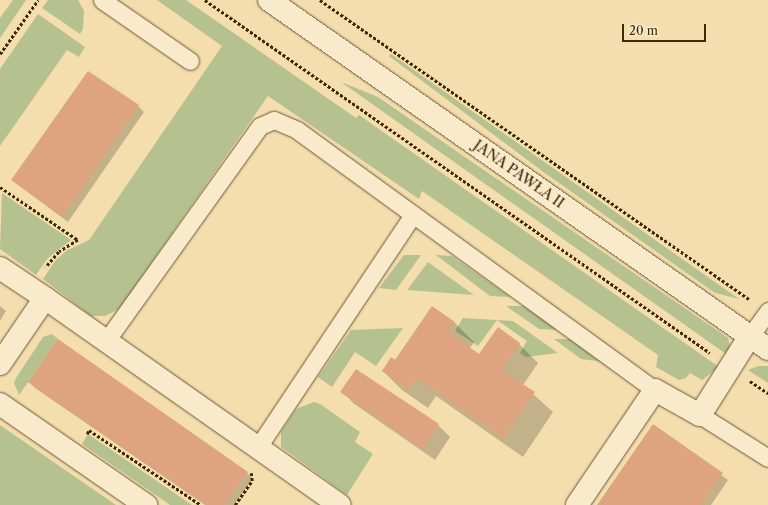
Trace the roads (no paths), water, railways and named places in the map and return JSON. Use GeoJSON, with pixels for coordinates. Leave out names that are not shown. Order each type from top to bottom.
{"type":"FeatureCollection","features":[{"type":"Feature","properties":{"kind":"street","name":"JANA PAWŁA II"},"geometry":{"type":"LineString","coordinates":[[269,0],[768,349]]}},
{"type":"Feature","properties":{"kind":"street"},"geometry":{"type":"LineString","coordinates":[[0,268],[340,505]]}},
{"type":"Feature","properties":{"kind":"street"},"geometry":{"type":"LineString","coordinates":[[0,364],[38,294]]}},
{"type":"Feature","properties":{"kind":"street"},"geometry":{"type":"LineString","coordinates":[[577,505],[655,390],[700,415],[750,336]]}},
{"type":"Feature","properties":{"kind":"street"},"geometry":{"type":"LineString","coordinates":[[0,404],[146,505]]}},
{"type":"Feature","properties":{"kind":"lane"},"geometry":{"type":"LineString","coordinates":[[102,0],[190,61]]}},
{"type":"Feature","properties":{"kind":"lane"},"geometry":{"type":"LineString","coordinates":[[106,341],[266,122],[284,122],[655,390]]}},
{"type":"Feature","properties":{"kind":"lane"},"geometry":{"type":"LineString","coordinates":[[258,447],[413,215]]}},
{"type":"Feature","properties":{"kind":"lane"},"geometry":{"type":"LineString","coordinates":[[750,336],[768,311]]}},
{"type":"Feature","properties":{"kind":"lane"},"geometry":{"type":"LineString","coordinates":[[700,415],[768,458]]}}]}
